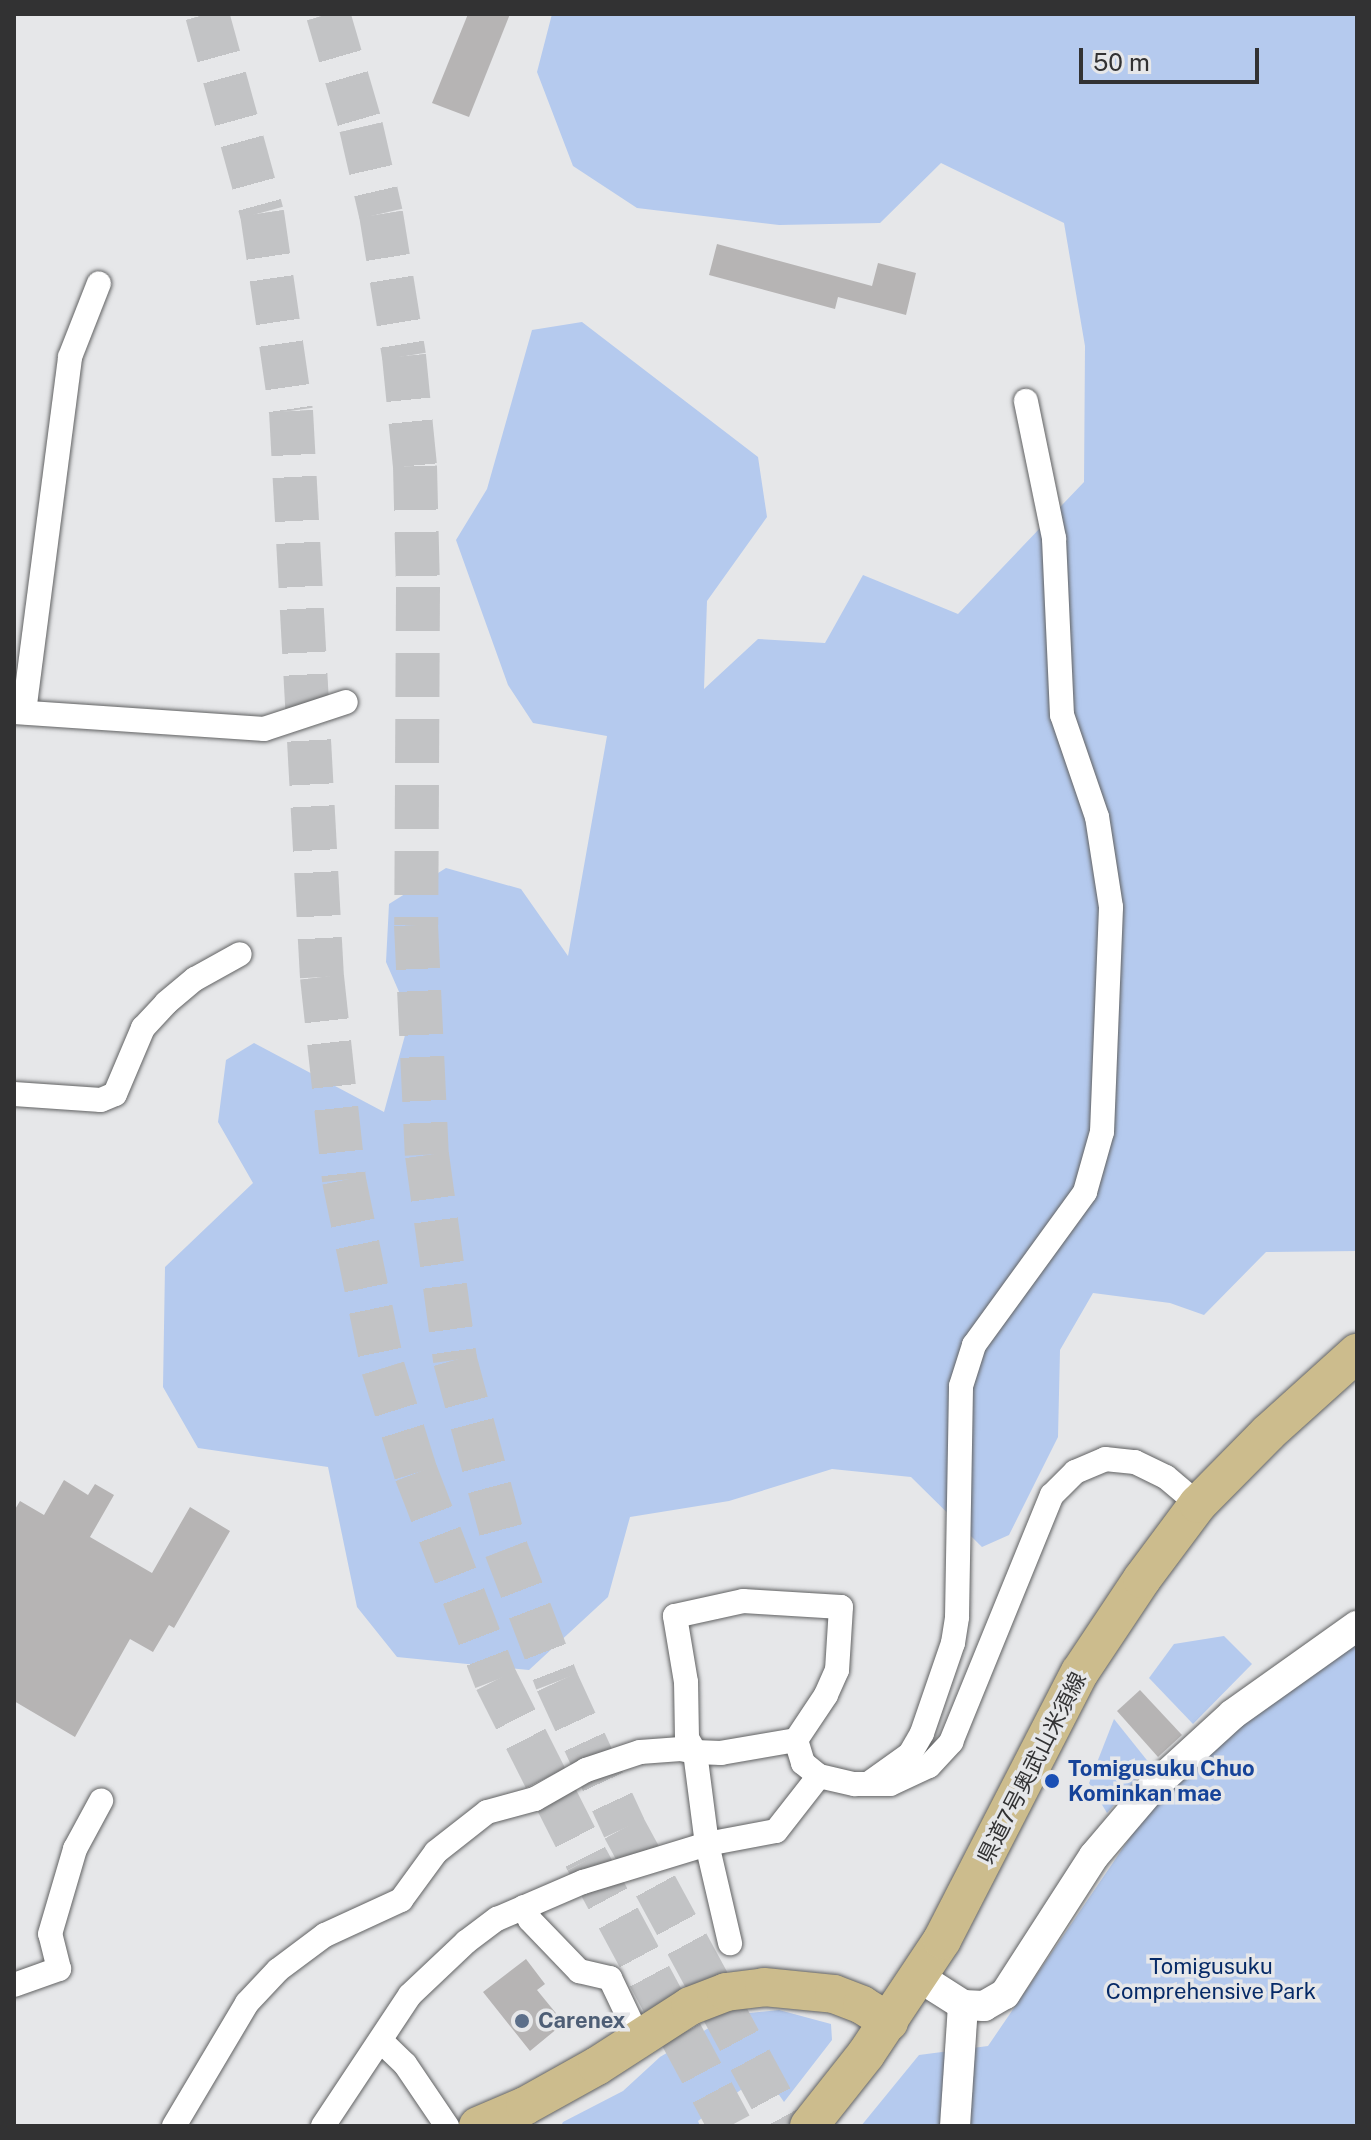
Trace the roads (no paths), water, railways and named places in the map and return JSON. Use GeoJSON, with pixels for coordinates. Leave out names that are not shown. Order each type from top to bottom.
{"type":"FeatureCollection","features":[{"type":"Feature","properties":{"kind":"main road","name":"県道7号奥武山米須線"},"geometry":{"type":"LineString","coordinates":[[809,2126],[866,2054],[919,1977],[963,1903],[1080,1672],[1142,1579],[1198,1504],[1268,1433],[1357,1353]]}},
{"type":"Feature","properties":{"kind":"main road"},"geometry":{"type":"LineString","coordinates":[[478,2126],[525,2106],[597,2066],[638,2037],[707,1998],[753,1988],[834,1994],[862,2005],[889,2022]]}},
{"type":"Feature","properties":{"kind":"street"},"geometry":{"type":"LineString","coordinates":[[99,283],[70,357],[19,712],[264,729],[346,702]]}},
{"type":"Feature","properties":{"kind":"street"},"geometry":{"type":"LineString","coordinates":[[868,1784],[910,1754],[922,1733],[953,1643],[957,1617],[961,1386],[974,1345],[1085,1192],[1102,1132],[1111,907],[1097,817],[1062,715],[1054,538],[1026,401]]}},
{"type":"Feature","properties":{"kind":"street"},"geometry":{"type":"LineString","coordinates":[[14,1094],[101,1100],[115,1094],[143,1028],[166,1003],[195,979],[240,954]]}},
{"type":"Feature","properties":{"kind":"street"},"geometry":{"type":"LineString","coordinates":[[796,1740],[803,1763],[819,1776],[868,1784],[890,1784],[929,1766],[951,1742],[1052,1495],[1075,1472],[1105,1459],[1135,1462],[1166,1477],[1198,1504]]}},
{"type":"Feature","properties":{"kind":"street"},"geometry":{"type":"LineString","coordinates":[[174,2126],[247,2003],[278,1970],[325,1935],[401,1900],[436,1852],[487,1812],[535,1799],[586,1770],[640,1752],[681,1749],[695,1752],[721,1753],[796,1740],[826,1695],[837,1670],[841,1607],[743,1601],[675,1616],[686,1682],[687,1738],[695,1752],[707,1844],[730,1943]]}},
{"type":"Feature","properties":{"kind":"street"},"geometry":{"type":"LineString","coordinates":[[919,1977],[963,2005],[984,2006],[1005,1994],[1094,1856],[1151,1789],[1233,1714],[1357,1626]]}},
{"type":"Feature","properties":{"kind":"street"},"geometry":{"type":"LineString","coordinates":[[323,2126],[410,1995],[466,1942],[497,1919],[583,1882],[707,1844],[776,1831],[819,1776]]}},
{"type":"Feature","properties":{"kind":"street"},"geometry":{"type":"LineString","coordinates":[[14,1985],[59,1969],[50,1934],[75,1849],[101,1801]]}},
{"type":"Feature","properties":{"kind":"street"},"geometry":{"type":"LineString","coordinates":[[524,1907],[530,1920],[579,1971],[610,1978],[638,2037]]}},
{"type":"Feature","properties":{"kind":"street"},"geometry":{"type":"LineString","coordinates":[[955,2126],[963,2005]]}},
{"type":"Feature","properties":{"kind":"street"},"geometry":{"type":"LineString","coordinates":[[381,2041],[405,2064],[447,2126]]}},
{"type":"Feature","properties":{"kind":"tunnel"},"geometry":{"type":"LineString","coordinates":[[207,14],[262,213],[291,411],[322,977],[344,1180],[383,1368],[416,1473],[496,1680],[587,1860],[730,2126]]}},
{"type":"Feature","properties":{"kind":"tunnel"},"geometry":{"type":"LineString","coordinates":[[328,14],[361,127],[381,214],[404,356],[415,466],[418,587],[416,925],[427,1155],[455,1360],[506,1549],[557,1682],[624,1828],[786,2126]]}},
{"type":"Feature","properties":{"kind":"place","name":"Tomigusuku Chuo Kominkan mae"},"geometry":{"type":"Point","coordinates":[1052,1781]}},
{"type":"Feature","properties":{"kind":"place","name":"Carenex"},"geometry":{"type":"Point","coordinates":[522,2021]}},
{"type":"Feature","properties":{"kind":"park label","name":"Tomigusuku Comprehensive Park"},"geometry":{"type":"Point","coordinates":[1211,1978]}}]}
